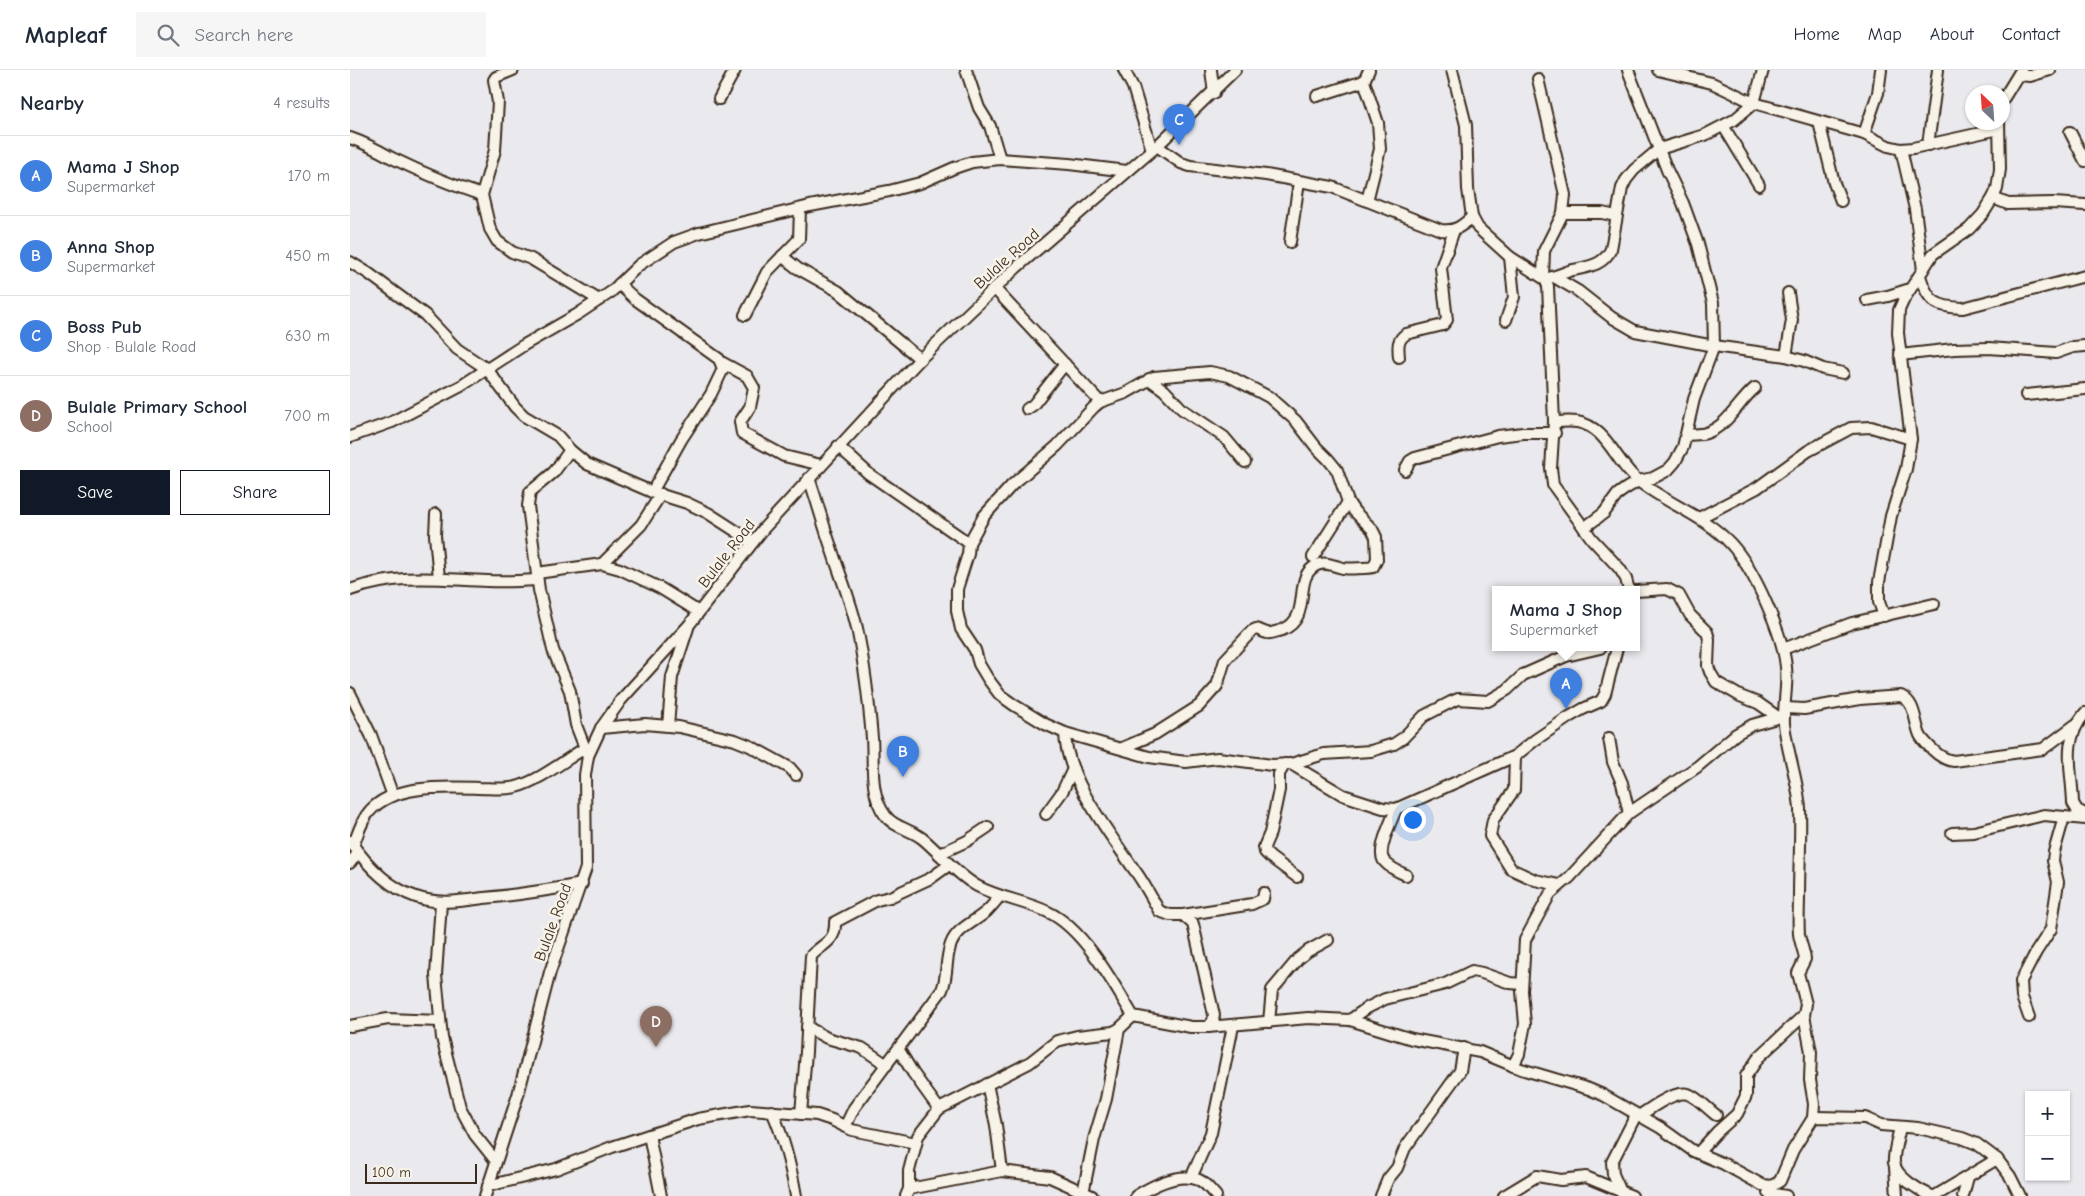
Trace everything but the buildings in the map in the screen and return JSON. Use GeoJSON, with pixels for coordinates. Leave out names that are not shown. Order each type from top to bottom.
{"type":"FeatureCollection","features":[{"type":"Feature","properties":{"kind":"street"},"geometry":{"type":"LineString","coordinates":[[513,70],[496,77],[494,80],[498,102],[495,150],[482,195],[490,229],[497,241],[512,252],[531,259],[599,300]]}},
{"type":"Feature","properties":{"kind":"street"},"geometry":{"type":"LineString","coordinates":[[720,100],[735,70]]}},
{"type":"Feature","properties":{"kind":"street"},"geometry":{"type":"LineString","coordinates":[[966,70],[979,108],[990,126],[1000,159]]}},
{"type":"Feature","properties":{"kind":"street"},"geometry":{"type":"LineString","coordinates":[[1124,70],[1133,87],[1155,148],[1181,163],[1190,166],[1266,175],[1343,190],[1430,227],[1441,230],[1454,230]]}},
{"type":"Feature","properties":{"kind":"street"},"geometry":{"type":"LineString","coordinates":[[1211,70],[1214,93]]}},
{"type":"Feature","properties":{"kind":"street","name":"Bulale Road"},"geometry":{"type":"LineString","coordinates":[[486,1191],[518,1095],[550,972],[586,868],[586,752],[601,728],[621,700],[689,625],[752,542],[838,446],[920,359],[994,288],[1155,148],[1236,70]]}},
{"type":"Feature","properties":{"kind":"street"},"geometry":{"type":"LineString","coordinates":[[1367,201],[1380,149],[1378,123],[1364,81],[1369,70]]}},
{"type":"Feature","properties":{"kind":"street"},"geometry":{"type":"LineString","coordinates":[[1452,70],[1466,125],[1468,189],[1472,217],[1478,228],[1510,257],[1547,278],[1578,291],[1611,317],[1635,330],[1714,346],[1786,356],[1823,369],[1843,373]]}},
{"type":"Feature","properties":{"kind":"street"},"geometry":{"type":"LineString","coordinates":[[1584,528],[1604,513],[1618,494],[1638,481],[1653,478],[1668,470],[1680,454],[1694,399],[1714,346],[1713,303],[1698,244],[1684,203],[1667,170],[1628,70]]}},
{"type":"Feature","properties":{"kind":"street"},"geometry":{"type":"LineString","coordinates":[[1658,70],[1712,83],[1754,103],[1864,134],[1888,146],[1901,149],[1928,145],[1984,130]]}},
{"type":"Feature","properties":{"kind":"street"},"geometry":{"type":"LineString","coordinates":[[1547,278],[1598,264],[1606,258],[1611,250],[1616,216],[1626,180],[1641,162],[1659,149],[1724,127],[1754,103],[1763,70]]}},
{"type":"Feature","properties":{"kind":"street"},"geometry":{"type":"LineString","coordinates":[[1864,134],[1878,93],[1881,70]]}},
{"type":"Feature","properties":{"kind":"street"},"geometry":{"type":"LineString","coordinates":[[1928,145],[1938,70]]}},
{"type":"Feature","properties":{"kind":"street"},"geometry":{"type":"LineString","coordinates":[[2010,88],[2020,72],[2030,76],[2050,70]]}},
{"type":"Feature","properties":{"kind":"street"},"geometry":{"type":"LineString","coordinates":[[1538,79],[1565,195],[1563,213],[1544,251],[1549,294],[1554,422],[1551,468],[1552,485],[1592,539],[1620,569],[1628,586]]}},
{"type":"Feature","properties":{"kind":"street"},"geometry":{"type":"LineString","coordinates":[[1317,96],[1364,81]]}},
{"type":"Feature","properties":{"kind":"street"},"geometry":{"type":"LineString","coordinates":[[1819,122],[1834,183],[1841,201]]}},
{"type":"Feature","properties":{"kind":"street"},"geometry":{"type":"LineString","coordinates":[[1724,127],[1759,185]]}},
{"type":"Feature","properties":{"kind":"street"},"geometry":{"type":"LineString","coordinates":[[1884,616],[1879,602],[1880,582],[1891,516],[1906,469],[1911,440],[1900,355],[1899,310],[1910,288],[1934,254],[1969,228],[1983,214],[1993,198],[1997,189],[2000,169],[1999,130]]}},
{"type":"Feature","properties":{"kind":"street"},"geometry":{"type":"LineString","coordinates":[[2070,132],[2085,161]]}},
{"type":"Feature","properties":{"kind":"street"},"geometry":{"type":"LineString","coordinates":[[350,138],[367,144],[392,158],[444,181],[482,195]]}},
{"type":"Feature","properties":{"kind":"street"},"geometry":{"type":"LineString","coordinates":[[1901,149],[1915,209],[1925,292],[1932,301],[1950,308],[1964,308],[2085,276]]}},
{"type":"Feature","properties":{"kind":"street"},"geometry":{"type":"LineString","coordinates":[[350,437],[420,409],[524,345],[554,329],[599,300],[644,261],[674,242],[727,226],[920,183],[972,162],[1000,159],[1069,164],[1127,171]]}},
{"type":"Feature","properties":{"kind":"street"},"geometry":{"type":"LineString","coordinates":[[1290,242],[1298,182]]}},
{"type":"Feature","properties":{"kind":"street"},"geometry":{"type":"LineString","coordinates":[[1993,198],[2008,204],[2054,203],[2085,206]]}},
{"type":"Feature","properties":{"kind":"street"},"geometry":{"type":"LineString","coordinates":[[745,315],[763,278],[799,239],[800,210]]}},
{"type":"Feature","properties":{"kind":"street"},"geometry":{"type":"LineString","coordinates":[[1563,213],[1602,213],[1616,216]]}},
{"type":"Feature","properties":{"kind":"street"},"geometry":{"type":"LineString","coordinates":[[1399,356],[1398,341],[1401,337],[1406,334],[1443,325],[1446,320],[1441,268],[1454,230],[1472,217]]}},
{"type":"Feature","properties":{"kind":"street"},"geometry":{"type":"LineString","coordinates":[[782,256],[804,272],[838,291],[920,359]]}},
{"type":"Feature","properties":{"kind":"street"},"geometry":{"type":"LineString","coordinates":[[1506,320],[1514,297],[1510,257]]}},
{"type":"Feature","properties":{"kind":"street"},"geometry":{"type":"LineString","coordinates":[[350,262],[368,272],[425,316],[457,349],[487,369],[515,407],[524,416],[558,436],[586,464],[656,493],[687,503],[708,513],[752,542]]}},
{"type":"Feature","properties":{"kind":"street"},"geometry":{"type":"LineString","coordinates":[[619,284],[635,299],[721,362],[748,376],[754,388],[750,407],[740,422],[742,433],[784,456],[821,465]]}},
{"type":"Feature","properties":{"kind":"street"},"geometry":{"type":"LineString","coordinates":[[994,288],[1100,402]]}},
{"type":"Feature","properties":{"kind":"street"},"geometry":{"type":"LineString","coordinates":[[1866,300],[1888,296],[1910,288]]}},
{"type":"Feature","properties":{"kind":"street"},"geometry":{"type":"LineString","coordinates":[[1786,356],[1792,320],[1788,293]]}},
{"type":"Feature","properties":{"kind":"street"},"geometry":{"type":"LineString","coordinates":[[1900,355],[1954,348],[1989,348],[2056,353],[2073,347],[2085,346]]}},
{"type":"Feature","properties":{"kind":"street"},"geometry":{"type":"LineString","coordinates":[[602,564],[641,525],[681,440],[711,394],[722,372],[721,362]]}},
{"type":"Feature","properties":{"kind":"street"},"geometry":{"type":"LineString","coordinates":[[1027,409],[1033,405],[1065,364]]}},
{"type":"Feature","properties":{"kind":"street"},"geometry":{"type":"LineString","coordinates":[[1122,748],[1155,734],[1199,706],[1217,686],[1225,660],[1252,631],[1256,629],[1272,633],[1292,625],[1300,613],[1307,574],[1312,568],[1324,564],[1343,568],[1373,567],[1377,559],[1376,537],[1372,529],[1348,502],[1337,470],[1296,421],[1269,397],[1229,376],[1210,372],[1161,375],[1149,379],[1126,393],[1100,402],[1057,446],[1006,492],[984,516],[969,543],[968,554],[957,589],[957,610],[961,629],[975,650],[979,664],[1000,695],[1045,724],[1065,733],[1149,757],[1186,762],[1218,758],[1282,767],[1343,795],[1383,808],[1396,809],[1515,756],[1535,740],[1576,713],[1601,701],[1605,694],[1616,651]]}},
{"type":"Feature","properties":{"kind":"street"},"geometry":{"type":"LineString","coordinates":[[1149,379],[1164,390],[1182,409],[1224,437],[1245,462]]}},
{"type":"Feature","properties":{"kind":"street"},"geometry":{"type":"LineString","coordinates":[[1686,435],[1707,433],[1733,414],[1755,388]]}},
{"type":"Feature","properties":{"kind":"street"},"geometry":{"type":"LineString","coordinates":[[2026,395],[2085,389]]}},
{"type":"Feature","properties":{"kind":"street"},"geometry":{"type":"LineString","coordinates":[[1554,422],[1576,422],[1597,430],[1604,437],[1620,462],[1638,481],[1654,493],[1699,518],[1721,534],[1743,561],[1762,596],[1783,649],[1787,686],[1782,713],[1796,775],[1800,808],[1799,927],[1806,959],[1798,973],[1806,1004],[1804,1016],[1811,1052],[1810,1080],[1814,1118],[1791,1154],[1782,1179],[1769,1192]]}},
{"type":"Feature","properties":{"kind":"street"},"geometry":{"type":"LineString","coordinates":[[1699,518],[1757,488],[1808,450],[1851,428],[1871,427],[1911,440]]}},
{"type":"Feature","properties":{"kind":"street"},"geometry":{"type":"LineString","coordinates":[[1405,470],[1414,458],[1498,436],[1523,433],[1554,433]]}},
{"type":"Feature","properties":{"kind":"street"},"geometry":{"type":"LineString","coordinates":[[838,446],[869,474],[969,543]]}},
{"type":"Feature","properties":{"kind":"street"},"geometry":{"type":"LineString","coordinates":[[350,863],[363,820],[370,810],[393,796],[435,786],[517,787],[586,752],[576,726],[570,691],[552,650],[537,576],[528,498],[530,492],[554,472],[570,450]]}},
{"type":"Feature","properties":{"kind":"street"},"geometry":{"type":"LineString","coordinates":[[809,478],[848,593],[858,632],[867,684],[873,752],[873,783],[881,810],[890,822],[921,837],[950,865],[975,885],[1000,896],[1048,912],[1067,925],[1102,966],[1119,990],[1133,1016]]}},
{"type":"Feature","properties":{"kind":"street"},"geometry":{"type":"LineString","coordinates":[[1313,556],[1348,502]]}},
{"type":"Feature","properties":{"kind":"street"},"geometry":{"type":"LineString","coordinates":[[436,514],[435,535],[439,578]]}},
{"type":"Feature","properties":{"kind":"street"},"geometry":{"type":"LineString","coordinates":[[350,590],[384,581],[408,578],[488,581],[537,576],[602,564],[620,569],[660,588],[699,612]]}},
{"type":"Feature","properties":{"kind":"street"},"geometry":{"type":"LineString","coordinates":[[1640,591],[1667,589],[1679,595],[1690,615],[1706,632],[1709,639],[1708,666],[1716,682],[1740,696],[1782,713]]}},
{"type":"Feature","properties":{"kind":"street"},"geometry":{"type":"LineString","coordinates":[[1783,649],[1852,623],[1934,604]]}},
{"type":"Feature","properties":{"kind":"street"},"geometry":{"type":"LineString","coordinates":[[668,726],[674,667],[681,653],[689,625]]}},
{"type":"Feature","properties":{"kind":"street"},"geometry":{"type":"LineString","coordinates":[[1282,767],[1324,754],[1371,751],[1394,744],[1403,738],[1424,716],[1451,702],[1458,699],[1488,700],[1507,690],[1523,675],[1566,656],[1587,651]]}},
{"type":"Feature","properties":{"kind":"street"},"geometry":{"type":"LineString","coordinates":[[350,693],[371,735],[393,796]]}},
{"type":"Feature","properties":{"kind":"street"},"geometry":{"type":"LineString","coordinates":[[1514,1066],[1519,1054],[1525,1024],[1522,984],[1525,940],[1550,894],[1569,878],[1629,813],[1697,767],[1736,734],[1752,725],[1782,713],[1860,699],[1895,695],[1906,698],[1912,707],[1920,733],[1925,742],[1947,760],[1954,761],[2043,749],[2076,725],[2085,713]]}},
{"type":"Feature","properties":{"kind":"street"},"geometry":{"type":"LineString","coordinates":[[601,728],[645,724],[668,726],[735,740],[790,768],[796,775]]}},
{"type":"Feature","properties":{"kind":"street"},"geometry":{"type":"LineString","coordinates":[[2076,725],[2070,742],[2073,803],[2077,810],[2085,814]]}},
{"type":"Feature","properties":{"kind":"street"},"geometry":{"type":"LineString","coordinates":[[1065,733],[1065,745],[1079,784],[1159,910],[1170,915],[1252,904],[1262,899],[1264,893]]}},
{"type":"Feature","properties":{"kind":"street"},"geometry":{"type":"LineString","coordinates":[[1609,738],[1613,762],[1622,782],[1629,813]]}},
{"type":"Feature","properties":{"kind":"street"},"geometry":{"type":"LineString","coordinates":[[1515,756],[1514,790],[1493,820],[1490,836],[1511,869],[1536,880],[1559,885]]}},
{"type":"Feature","properties":{"kind":"street"},"geometry":{"type":"LineString","coordinates":[[1282,767],[1270,833],[1264,847],[1265,852],[1297,877]]}},
{"type":"Feature","properties":{"kind":"street"},"geometry":{"type":"LineString","coordinates":[[1046,814],[1062,792],[1073,770]]}},
{"type":"Feature","properties":{"kind":"street"},"geometry":{"type":"LineString","coordinates":[[1396,809],[1382,845],[1381,856],[1383,862],[1406,875]]}},
{"type":"Feature","properties":{"kind":"street"},"geometry":{"type":"LineString","coordinates":[[1952,833],[1974,832],[2044,815],[2085,819]]}},
{"type":"Feature","properties":{"kind":"street"},"geometry":{"type":"LineString","coordinates":[[2029,1017],[2022,997],[2021,981],[2051,929],[2058,882],[2053,861],[2054,852],[2064,817]]}},
{"type":"Feature","properties":{"kind":"street"},"geometry":{"type":"LineString","coordinates":[[939,854],[967,841],[988,827]]}},
{"type":"Feature","properties":{"kind":"street"},"geometry":{"type":"LineString","coordinates":[[354,847],[376,870],[404,892],[417,898],[441,903],[516,895],[582,884]]}},
{"type":"Feature","properties":{"kind":"street"},"geometry":{"type":"LineString","coordinates":[[801,1114],[808,1027],[810,959],[813,953],[831,939],[836,929],[836,922],[877,900],[890,897],[931,878],[950,865]]}},
{"type":"Feature","properties":{"kind":"street"},"geometry":{"type":"LineString","coordinates":[[845,1127],[854,1108],[942,990],[945,984],[950,946],[958,932],[987,911],[1000,896]]}},
{"type":"Feature","properties":{"kind":"street"},"geometry":{"type":"LineString","coordinates":[[441,903],[436,976],[439,1021],[449,1069],[460,1107],[475,1135],[496,1160]]}},
{"type":"Feature","properties":{"kind":"street"},"geometry":{"type":"LineString","coordinates":[[1183,914],[1193,924],[1214,1015],[1213,1021],[1208,1027]]}},
{"type":"Feature","properties":{"kind":"street"},"geometry":{"type":"LineString","coordinates":[[1269,1022],[1272,990],[1308,950],[1328,940]]}},
{"type":"Feature","properties":{"kind":"street"},"geometry":{"type":"LineString","coordinates":[[1350,1020],[1367,1008],[1385,999],[1445,984],[1472,971],[1482,972],[1510,983],[1522,984]]}},
{"type":"Feature","properties":{"kind":"street"},"geometry":{"type":"LineString","coordinates":[[1133,1016],[1192,1027],[1233,1026],[1308,1018],[1350,1020],[1412,1039],[1480,1052],[1514,1066],[1589,1089],[1661,1128],[1688,1148],[1724,1164],[1762,1185],[1769,1192],[1786,1196]]}},
{"type":"Feature","properties":{"kind":"street"},"geometry":{"type":"LineString","coordinates":[[1119,1029],[1106,1099],[1094,1139],[1087,1194],[1050,1177],[1002,1172],[908,1192],[909,1171],[916,1143],[926,1124],[939,1109],[1038,1057],[1057,1041],[1077,1036],[1113,1032],[1133,1016]]}},
{"type":"Feature","properties":{"kind":"street"},"geometry":{"type":"LineString","coordinates":[[1698,1153],[1737,1114],[1746,1096],[1746,1076],[1759,1057],[1804,1016]]}},
{"type":"Feature","properties":{"kind":"street"},"geometry":{"type":"LineString","coordinates":[[350,1026],[388,1019],[439,1021]]}},
{"type":"Feature","properties":{"kind":"street"},"geometry":{"type":"LineString","coordinates":[[1191,1178],[1211,1133],[1233,1026]]}},
{"type":"Feature","properties":{"kind":"street"},"geometry":{"type":"LineString","coordinates":[[808,1027],[828,1038],[862,1048],[887,1065]]}},
{"type":"Feature","properties":{"kind":"street"},"geometry":{"type":"LineString","coordinates":[[1381,1196],[1404,1148],[1460,1071],[1464,1048]]}},
{"type":"Feature","properties":{"kind":"street"},"geometry":{"type":"LineString","coordinates":[[899,1050],[939,1109]]}},
{"type":"Feature","properties":{"kind":"street"},"geometry":{"type":"LineString","coordinates":[[987,1084],[996,1125],[1002,1172]]}},
{"type":"Feature","properties":{"kind":"street"},"geometry":{"type":"LineString","coordinates":[[1621,1192],[1614,1174],[1612,1162],[1637,1115],[1654,1105],[1680,1094],[1690,1095],[1716,1115]]}},
{"type":"Feature","properties":{"kind":"street"},"geometry":{"type":"LineString","coordinates":[[486,1191],[556,1169],[698,1119],[730,1112],[750,1110],[801,1114],[824,1118],[861,1132],[916,1143]]}},
{"type":"Feature","properties":{"kind":"street"},"geometry":{"type":"LineString","coordinates":[[772,1111],[780,1129],[792,1172],[796,1196]]}},
{"type":"Feature","properties":{"kind":"street"},"geometry":{"type":"LineString","coordinates":[[1814,1118],[1865,1118],[1881,1125],[1918,1128],[1962,1138],[1977,1144],[1997,1159],[2010,1176],[2020,1196]]}},
{"type":"Feature","properties":{"kind":"street"},"geometry":{"type":"LineString","coordinates":[[1897,1196],[1894,1158],[1900,1127]]}},
{"type":"Feature","properties":{"kind":"street"},"geometry":{"type":"LineString","coordinates":[[649,1135],[661,1196]]}},
{"type":"Feature","properties":{"kind":"street"},"geometry":{"type":"LineString","coordinates":[[1895,1167],[1915,1188],[1934,1196],[1997,1159]]}},
{"type":"Feature","properties":{"kind":"street"},"geometry":{"type":"LineString","coordinates":[[1504,1196],[1537,1176],[1561,1180],[1586,1177],[1632,1196]]}},
{"type":"Feature","properties":{"kind":"street"},"geometry":{"type":"LineString","coordinates":[[1963,1196],[1968,1177]]}},
{"type":"Feature","properties":{"kind":"street"},"geometry":{"type":"LineString","coordinates":[[1136,1196],[1164,1182],[1179,1178],[1191,1178],[1200,1181],[1216,1196]]}},
{"type":"Feature","properties":{"kind":"place","name":"Boss Pub"},"geometry":{"type":"Point","coordinates":[1179,145]}},
{"type":"Feature","properties":{"kind":"place","name":"Mama J Shop"},"geometry":{"type":"Point","coordinates":[1566,709]}},
{"type":"Feature","properties":{"kind":"place","name":"Anna Shop"},"geometry":{"type":"Point","coordinates":[903,777]}},
{"type":"Feature","properties":{"kind":"place","name":"Bulale Primary School"},"geometry":{"type":"Point","coordinates":[656,1047]}}]}
